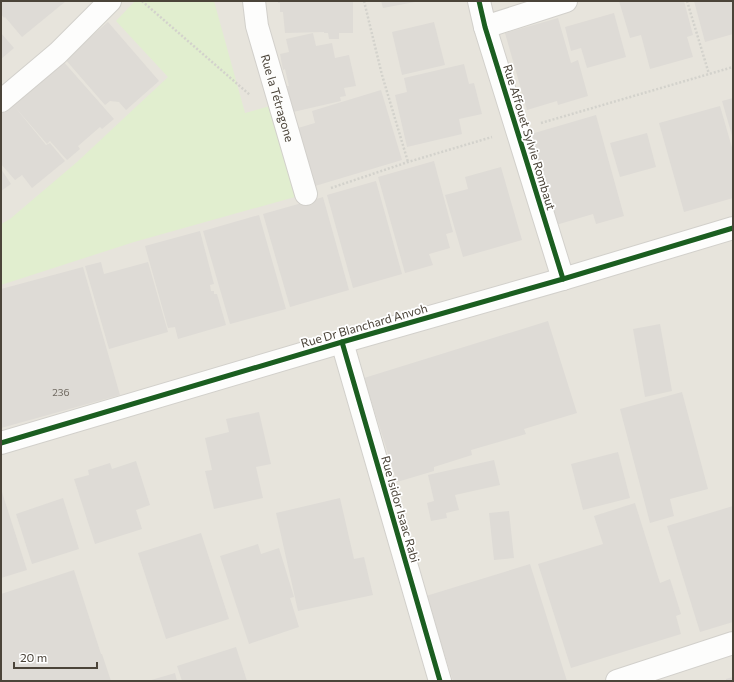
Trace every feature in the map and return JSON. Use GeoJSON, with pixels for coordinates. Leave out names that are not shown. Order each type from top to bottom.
{"type":"FeatureCollection","features":[{"type":"Feature","properties":{"kind":"street"},"geometry":{"type":"LineString","coordinates":[[1,101],[58,53],[110,1]]}},
{"type":"Feature","properties":{"kind":"street","name":"Rue la Tétragone"},"geometry":{"type":"LineString","coordinates":[[254,1],[257,26],[306,194]]}},
{"type":"Feature","properties":{"kind":"street","name":"Rue Affouet Sylvie Rombaut"},"geometry":{"type":"LineString","coordinates":[[479,1],[485,27],[563,278]]}},
{"type":"Feature","properties":{"kind":"street"},"geometry":{"type":"LineString","coordinates":[[485,27],[566,1]]}},
{"type":"Feature","properties":{"kind":"street","name":"Rue Dr Blanchard Anvoh"},"geometry":{"type":"LineString","coordinates":[[1,443],[733,228]]}},
{"type":"Feature","properties":{"kind":"street","name":"Rue Isidor Isaac Rabi"},"geometry":{"type":"LineString","coordinates":[[342,342],[440,681]]}},
{"type":"Feature","properties":{"kind":"street"},"geometry":{"type":"LineString","coordinates":[[617,681],[733,643]]}},
{"type":"Feature","properties":{"kind":"path"},"geometry":{"type":"LineString","coordinates":[[142,1],[249,95],[252,96]]}},
{"type":"Feature","properties":{"kind":"path"},"geometry":{"type":"LineString","coordinates":[[364,1],[382,76],[408,162]]}},
{"type":"Feature","properties":{"kind":"path"},"geometry":{"type":"LineString","coordinates":[[687,1],[708,74]]}},
{"type":"Feature","properties":{"kind":"path"},"geometry":{"type":"LineString","coordinates":[[330,188],[408,162],[733,67]]}},
{"type":"Feature","properties":{"kind":"shaded area"},"geometry":{"type":"Polygon","coordinates":[[[1,1],[733,1],[733,681],[1,681],[1,1]]]}},
{"type":"Feature","properties":{"kind":"green space"},"geometry":{"type":"Polygon","coordinates":[[[135,1],[214,1],[245,113],[277,104],[302,195],[134,242],[1,285],[1,224],[10,219],[77,162],[168,77],[116,21],[135,1]]]}},
{"type":"Feature","properties":{"kind":"building"},"geometry":{"type":"Polygon","coordinates":[[[1,1],[66,1],[22,37],[1,14],[1,1]]]}},
{"type":"Feature","properties":{"kind":"building"},"geometry":{"type":"Polygon","coordinates":[[[278,1],[353,1],[353,33],[339,33],[339,39],[329,39],[328,33],[324,32],[285,33],[283,12],[280,12],[280,3],[278,3],[278,1]]]}},
{"type":"Feature","properties":{"kind":"building"},"geometry":{"type":"Polygon","coordinates":[[[381,1],[415,1],[415,2],[383,8],[381,1]]]}},
{"type":"Feature","properties":{"kind":"building"},"geometry":{"type":"Polygon","coordinates":[[[619,1],[684,1],[693,35],[687,37],[693,57],[650,69],[641,35],[630,38],[619,1]]]}},
{"type":"Feature","properties":{"kind":"building"},"geometry":{"type":"Polygon","coordinates":[[[694,1],[733,1],[733,34],[705,42],[694,1]]]}},
{"type":"Feature","properties":{"kind":"building"},"geometry":{"type":"Polygon","coordinates":[[[614,13],[626,57],[587,68],[581,48],[571,51],[565,27],[614,13]]]}},
{"type":"Feature","properties":{"kind":"building"},"geometry":{"type":"Polygon","coordinates":[[[558,18],[571,63],[578,60],[588,96],[558,105],[557,101],[527,110],[505,33],[558,18]]]}},
{"type":"Feature","properties":{"kind":"building"},"geometry":{"type":"Polygon","coordinates":[[[108,22],[159,81],[126,110],[119,102],[110,101],[105,105],[65,59],[108,22]]]}},
{"type":"Feature","properties":{"kind":"building"},"geometry":{"type":"Polygon","coordinates":[[[434,22],[445,65],[402,75],[392,32],[434,22]]]}},
{"type":"Feature","properties":{"kind":"building"},"geometry":{"type":"Polygon","coordinates":[[[1,33],[14,48],[1,59],[1,33]]]}},
{"type":"Feature","properties":{"kind":"building"},"geometry":{"type":"Polygon","coordinates":[[[313,33],[316,46],[332,43],[335,58],[349,55],[356,86],[344,88],[346,96],[340,97],[341,101],[293,112],[287,86],[289,86],[285,69],[283,70],[280,54],[289,52],[286,39],[313,33]]]}},
{"type":"Feature","properties":{"kind":"building"},"geometry":{"type":"Polygon","coordinates":[[[62,60],[114,119],[102,129],[100,127],[78,146],[80,149],[67,160],[50,141],[47,144],[15,107],[46,145],[50,143],[65,161],[32,188],[22,175],[15,180],[1,164],[1,112],[62,60]]]}},
{"type":"Feature","properties":{"kind":"building"},"geometry":{"type":"Polygon","coordinates":[[[464,64],[469,84],[474,83],[482,114],[459,119],[462,134],[407,147],[395,95],[407,92],[404,78],[464,64]]]}},
{"type":"Feature","properties":{"kind":"building"},"geometry":{"type":"Polygon","coordinates":[[[381,90],[402,160],[315,186],[298,128],[315,123],[312,111],[381,90]]]}},
{"type":"Feature","properties":{"kind":"building"},"geometry":{"type":"Polygon","coordinates":[[[733,98],[733,139],[722,101],[733,98]]]}},
{"type":"Feature","properties":{"kind":"building"},"geometry":{"type":"Polygon","coordinates":[[[720,106],[733,151],[733,198],[684,212],[659,123],[720,106]]]}},
{"type":"Feature","properties":{"kind":"building"},"geometry":{"type":"Polygon","coordinates":[[[596,115],[624,216],[596,224],[593,214],[556,225],[531,134],[596,115]]]}},
{"type":"Feature","properties":{"kind":"building"},"geometry":{"type":"Polygon","coordinates":[[[647,133],[656,167],[620,177],[610,143],[647,133]]]}},
{"type":"Feature","properties":{"kind":"building"},"geometry":{"type":"Polygon","coordinates":[[[434,161],[453,232],[446,234],[450,248],[429,254],[433,265],[405,273],[378,177],[434,161]]]}},
{"type":"Feature","properties":{"kind":"building"},"geometry":{"type":"Polygon","coordinates":[[[501,167],[522,240],[463,257],[445,195],[468,189],[465,177],[501,167]]]}},
{"type":"Feature","properties":{"kind":"building"},"geometry":{"type":"Polygon","coordinates":[[[1,169],[11,184],[1,191],[1,169]]]}},
{"type":"Feature","properties":{"kind":"building"},"geometry":{"type":"Polygon","coordinates":[[[376,181],[402,274],[353,288],[327,195],[376,181]]]}},
{"type":"Feature","properties":{"kind":"building"},"geometry":{"type":"Polygon","coordinates":[[[323,197],[349,290],[290,307],[263,214],[323,197]]]}},
{"type":"Feature","properties":{"kind":"building"},"geometry":{"type":"Polygon","coordinates":[[[259,215],[286,309],[230,324],[203,231],[259,215]]]}},
{"type":"Feature","properties":{"kind":"building"},"geometry":{"type":"Polygon","coordinates":[[[200,231],[214,284],[210,285],[211,291],[214,291],[214,294],[217,294],[226,325],[178,339],[175,327],[168,328],[145,246],[200,231]]]}},
{"type":"Feature","properties":{"kind":"building"},"geometry":{"type":"Polygon","coordinates":[[[101,262],[104,274],[148,262],[168,332],[109,349],[85,266],[101,262]]]}},
{"type":"Feature","properties":{"kind":"building"},"geometry":{"type":"Polygon","coordinates":[[[83,267],[120,395],[1,428],[1,289],[83,267]]]}},
{"type":"Feature","properties":{"kind":"building"},"geometry":{"type":"Polygon","coordinates":[[[548,321],[577,413],[524,429],[526,434],[471,450],[472,455],[434,467],[434,471],[397,482],[364,378],[548,321]]]}},
{"type":"Feature","properties":{"kind":"building"},"geometry":{"type":"Polygon","coordinates":[[[660,324],[672,391],[645,397],[633,329],[660,324]]]}},
{"type":"Feature","properties":{"kind":"building"},"geometry":{"type":"Polygon","coordinates":[[[682,392],[708,489],[670,499],[674,516],[650,523],[620,409],[682,392]]]}},
{"type":"Feature","properties":{"kind":"building"},"geometry":{"type":"Polygon","coordinates":[[[259,412],[271,464],[256,467],[263,498],[214,509],[205,471],[212,470],[205,438],[229,432],[226,419],[259,412]]]}},
{"type":"Feature","properties":{"kind":"building"},"geometry":{"type":"Polygon","coordinates":[[[618,452],[630,498],[583,510],[571,464],[618,452]]]}},
{"type":"Feature","properties":{"kind":"building"},"geometry":{"type":"Polygon","coordinates":[[[494,460],[500,485],[455,495],[459,510],[446,513],[447,518],[431,521],[427,503],[434,501],[428,475],[494,460]]]}},
{"type":"Feature","properties":{"kind":"building"},"geometry":{"type":"Polygon","coordinates":[[[136,461],[150,505],[136,510],[142,529],[95,544],[74,479],[89,475],[88,470],[110,463],[112,469],[136,461]]]}},
{"type":"Feature","properties":{"kind":"building"},"geometry":{"type":"Polygon","coordinates":[[[1,489],[27,570],[1,578],[1,489]]]}},
{"type":"Feature","properties":{"kind":"building"},"geometry":{"type":"Polygon","coordinates":[[[63,498],[79,549],[32,564],[16,514],[63,498]]]}},
{"type":"Feature","properties":{"kind":"building"},"geometry":{"type":"Polygon","coordinates":[[[340,498],[354,559],[364,557],[373,595],[298,611],[276,513],[340,498]]]}},
{"type":"Feature","properties":{"kind":"building"},"geometry":{"type":"Polygon","coordinates":[[[635,503],[660,583],[670,579],[681,614],[676,616],[681,634],[571,668],[538,564],[603,544],[594,516],[635,503]]]}},
{"type":"Feature","properties":{"kind":"building"},"geometry":{"type":"Polygon","coordinates":[[[733,506],[733,622],[700,632],[667,526],[733,506]]]}},
{"type":"Feature","properties":{"kind":"building"},"geometry":{"type":"Polygon","coordinates":[[[509,511],[514,558],[494,560],[489,513],[509,511]]]}},
{"type":"Feature","properties":{"kind":"building"},"geometry":{"type":"Polygon","coordinates":[[[201,533],[229,619],[166,639],[138,553],[201,533]]]}},
{"type":"Feature","properties":{"kind":"building"},"geometry":{"type":"Polygon","coordinates":[[[258,544],[261,554],[279,548],[294,597],[290,598],[299,627],[249,644],[220,556],[258,544]]]}},
{"type":"Feature","properties":{"kind":"building"},"geometry":{"type":"Polygon","coordinates":[[[530,564],[567,681],[453,681],[426,596],[530,564]]]}},
{"type":"Feature","properties":{"kind":"building"},"geometry":{"type":"Polygon","coordinates":[[[74,570],[111,681],[1,681],[1,594],[74,570]]]}},
{"type":"Feature","properties":{"kind":"building"},"geometry":{"type":"Polygon","coordinates":[[[236,647],[247,681],[182,681],[177,666],[236,647]]]}},
{"type":"Feature","properties":{"kind":"building"},"geometry":{"type":"Polygon","coordinates":[[[175,673],[177,681],[148,681],[175,673]]]}},
{"type":"Feature","properties":{"kind":"building"},"geometry":{"type":"Polygon","coordinates":[[[733,677],[733,681],[726,681],[726,679],[733,677]]]}},
{"type":"Feature","properties":{"kind":"cycle path"},"geometry":{"type":"LineString","coordinates":[[479,1],[485,27],[563,279]]}},
{"type":"Feature","properties":{"kind":"cycle path"},"geometry":{"type":"LineString","coordinates":[[1,443],[733,228]]}},
{"type":"Feature","properties":{"kind":"cycle path"},"geometry":{"type":"LineString","coordinates":[[342,342],[440,681]]}}]}
